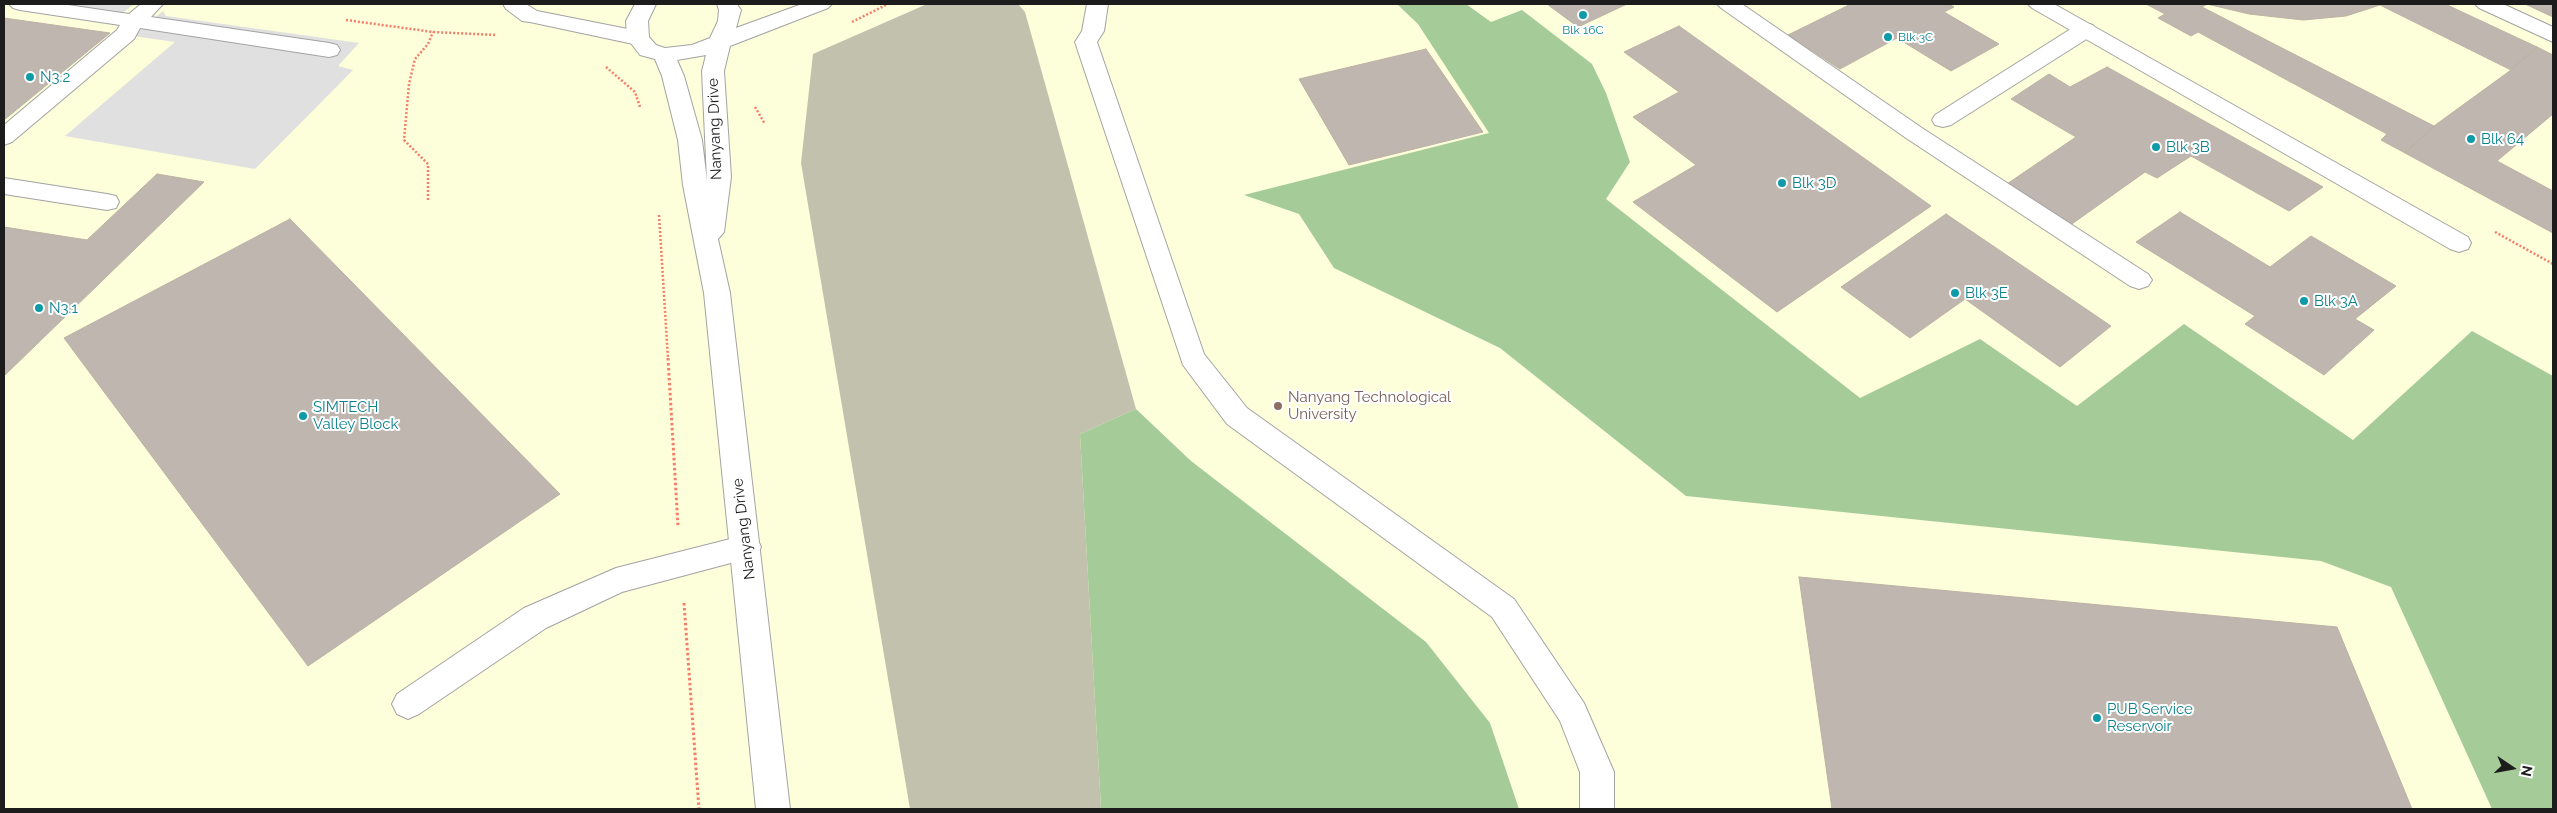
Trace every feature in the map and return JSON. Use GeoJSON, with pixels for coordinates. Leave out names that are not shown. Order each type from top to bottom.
{"type":"FeatureCollection","features":[{"type":"Feature","properties":{"kind":"street"},"geometry":{"type":"LineString","coordinates":[[20,4],[329,50]]}},
{"type":"Feature","properties":{"kind":"street"},"geometry":{"type":"LineString","coordinates":[[4,137],[126,34],[133,21],[154,4]]}},
{"type":"Feature","properties":{"kind":"street"},"geometry":{"type":"LineString","coordinates":[[510,4],[556,4]]}},
{"type":"Feature","properties":{"kind":"street"},"geometry":{"type":"LineString","coordinates":[[510,4],[530,16],[638,38]]}},
{"type":"Feature","properties":{"kind":"street"},"geometry":{"type":"LineString","coordinates":[[645,4],[637,21],[638,38],[648,50],[664,55],[684,54],[821,4]]}},
{"type":"Feature","properties":{"kind":"street","name":"Nanyang Drive"},"geometry":{"type":"LineString","coordinates":[[709,249],[719,177],[713,71],[720,40],[726,32],[729,21],[730,10],[727,4]]}},
{"type":"Feature","properties":{"kind":"street"},"geometry":{"type":"LineString","coordinates":[[1097,4],[1093,31],[1086,42],[1192,358],[1237,416],[1503,608],[1572,713],[1597,772],[1597,809]]}},
{"type":"Feature","properties":{"kind":"street"},"geometry":{"type":"LineString","coordinates":[[1728,4],[1914,133],[2139,280]]}},
{"type":"Feature","properties":{"kind":"street"},"geometry":{"type":"LineString","coordinates":[[2039,4],[2459,243]]}},
{"type":"Feature","properties":{"kind":"street"},"geometry":{"type":"LineString","coordinates":[[2486,4],[2553,35]]}},
{"type":"Feature","properties":{"kind":"street"},"geometry":{"type":"LineString","coordinates":[[1943,120],[2084,30]]}},
{"type":"Feature","properties":{"kind":"street","name":"Nanyang Drive"},"geometry":{"type":"LineString","coordinates":[[664,55],[673,76],[690,140],[695,185],[717,293],[773,809]]}},
{"type":"Feature","properties":{"kind":"street"},"geometry":{"type":"LineString","coordinates":[[4,186],[107,202]]}},
{"type":"Feature","properties":{"kind":"street"},"geometry":{"type":"LineString","coordinates":[[408,704],[535,618],[616,581],[746,547]]}},
{"type":"Feature","properties":{"kind":"path"},"geometry":{"type":"LineString","coordinates":[[337,18],[433,32],[498,35]]}},
{"type":"Feature","properties":{"kind":"path"},"geometry":{"type":"LineString","coordinates":[[428,200],[428,164],[404,140],[408,84],[415,60],[428,44],[433,32]]}},
{"type":"Feature","properties":{"kind":"path"},"geometry":{"type":"LineString","coordinates":[[752,103],[765,124]]}},
{"type":"Feature","properties":{"kind":"path"},"geometry":{"type":"LineString","coordinates":[[659,215],[699,809]]}},
{"type":"Feature","properties":{"kind":"path"},"geometry":{"type":"LineString","coordinates":[[2459,243],[2486,227],[2553,264]]}},
{"type":"Feature","properties":{"kind":"shaded area","name":"Nanyang Technological University"},"geometry":{"type":"Polygon","coordinates":[[[4,4],[2553,4],[2553,809],[4,809],[4,4]]]}},
{"type":"Feature","properties":{"kind":"shaded area"},"geometry":{"type":"Polygon","coordinates":[[[45,4],[134,4],[120,15],[45,4]]]}},
{"type":"Feature","properties":{"kind":"shaded area"},"geometry":{"type":"Polygon","coordinates":[[[927,4],[1018,4],[1025,12],[1136,409],[1080,434],[1101,809],[910,809],[801,163],[813,54],[927,4]]]}},
{"type":"Feature","properties":{"kind":"shaded area"},"geometry":{"type":"Polygon","coordinates":[[[163,11],[166,16],[359,43],[338,66],[353,70],[255,169],[65,136],[175,42],[133,36],[163,11]]]}},
{"type":"Feature","properties":{"kind":"green space"},"geometry":{"type":"Polygon","coordinates":[[[1397,4],[1466,4],[1491,22],[1522,10],[1592,64],[1606,93],[1630,162],[1606,199],[1860,398],[1980,339],[2077,406],[2184,324],[2353,440],[2472,331],[2553,376],[2553,809],[2492,809],[2391,587],[2321,561],[1686,496],[1500,348],[1334,268],[1299,214],[1244,195],[1489,133],[1418,24],[1397,4]]]}},
{"type":"Feature","properties":{"kind":"green space"},"geometry":{"type":"Polygon","coordinates":[[[1136,409],[1191,461],[1426,642],[1490,723],[1519,809],[1101,809],[1080,434],[1136,409]]]}},
{"type":"Feature","properties":{"kind":"building","name":"Blk 16C"},"geometry":{"type":"Polygon","coordinates":[[[1547,4],[1627,4],[1578,27],[1547,4]]]}},
{"type":"Feature","properties":{"kind":"building","name":"Blk 3C"},"geometry":{"type":"Polygon","coordinates":[[[1851,4],[1949,4],[1954,7],[1944,12],[1999,44],[1951,71],[1897,38],[1840,69],[1788,35],[1851,4]]]}},
{"type":"Feature","properties":{"kind":"building"},"geometry":{"type":"Polygon","coordinates":[[[2146,4],[2207,4],[2202,7],[2434,126],[2405,153],[2381,140],[2387,134],[2198,32],[2191,36],[2158,18],[2165,14],[2146,4]]]}},
{"type":"Feature","properties":{"kind":"building"},"geometry":{"type":"Polygon","coordinates":[[[2207,4],[2445,4],[2537,47],[2511,70],[2380,5],[2346,16],[2303,20],[2249,14],[2207,4]]]}},
{"type":"Feature","properties":{"kind":"building"},"geometry":{"type":"Polygon","coordinates":[[[2525,4],[2553,4],[2553,17],[2525,4]]]}},
{"type":"Feature","properties":{"kind":"building","name":"N3.2"},"geometry":{"type":"Polygon","coordinates":[[[4,18],[110,33],[4,120],[4,18]]]}},
{"type":"Feature","properties":{"kind":"building","name":"Blk 3D"},"geometry":{"type":"Polygon","coordinates":[[[1679,26],[1931,206],[1777,312],[1633,202],[1696,165],[1633,117],[1679,92],[1624,52],[1679,26]]]}},
{"type":"Feature","properties":{"kind":"building","name":"Blk 64"},"geometry":{"type":"Polygon","coordinates":[[[2537,47],[2553,55],[2553,114],[2497,161],[2553,191],[2553,233],[2405,153],[2434,126],[2511,70],[2537,47]]]}},
{"type":"Feature","properties":{"kind":"building"},"geometry":{"type":"Polygon","coordinates":[[[1426,49],[1483,132],[1349,165],[1299,79],[1426,49]]]}},
{"type":"Feature","properties":{"kind":"building","name":"Blk 3B"},"geometry":{"type":"Polygon","coordinates":[[[2107,67],[2323,187],[2289,211],[2191,156],[2157,178],[2145,172],[2069,226],[2004,186],[2076,137],[2011,99],[2049,74],[2070,87],[2107,67]]]}},
{"type":"Feature","properties":{"kind":"building","name":"N3.1"},"geometry":{"type":"Polygon","coordinates":[[[157,174],[204,182],[4,376],[4,227],[87,240],[157,174]]]}},
{"type":"Feature","properties":{"kind":"building","name":"Blk 3A"},"geometry":{"type":"Polygon","coordinates":[[[2180,212],[2270,267],[2311,236],[2396,286],[2355,319],[2374,330],[2324,375],[2245,324],[2255,316],[2136,242],[2180,212]]]}},
{"type":"Feature","properties":{"kind":"building","name":"Blk 3E"},"geometry":{"type":"Polygon","coordinates":[[[1946,214],[2111,326],[2060,367],[1965,299],[1910,338],[1841,287],[1946,214]]]}},
{"type":"Feature","properties":{"kind":"building","name":"SIMTECH Valley Block"},"geometry":{"type":"Polygon","coordinates":[[[290,219],[560,494],[308,666],[64,338],[290,219]]]}},
{"type":"Feature","properties":{"kind":"building","name":"PUB Service Reservoir"},"geometry":{"type":"Polygon","coordinates":[[[1799,577],[2337,627],[2412,809],[1832,809],[1799,577]]]}},
{"type":"Feature","properties":{"kind":"place","name":"Blk 16C"},"geometry":{"type":"Point","coordinates":[1583,15]}},
{"type":"Feature","properties":{"kind":"place","name":"Blk 3C"},"geometry":{"type":"Point","coordinates":[1888,37]}},
{"type":"Feature","properties":{"kind":"place","name":"N3.2"},"geometry":{"type":"Point","coordinates":[30,77]}},
{"type":"Feature","properties":{"kind":"place","name":"Blk 64"},"geometry":{"type":"Point","coordinates":[2471,139]}},
{"type":"Feature","properties":{"kind":"place","name":"Blk 3B"},"geometry":{"type":"Point","coordinates":[2156,147]}},
{"type":"Feature","properties":{"kind":"place","name":"Blk 3D"},"geometry":{"type":"Point","coordinates":[1782,183]}},
{"type":"Feature","properties":{"kind":"place","name":"Blk 3E"},"geometry":{"type":"Point","coordinates":[1955,293]}},
{"type":"Feature","properties":{"kind":"place","name":"Blk 3A"},"geometry":{"type":"Point","coordinates":[2304,301]}},
{"type":"Feature","properties":{"kind":"place","name":"N3.1"},"geometry":{"type":"Point","coordinates":[39,308]}},
{"type":"Feature","properties":{"kind":"place","name":"Nanyang Technological University"},"geometry":{"type":"Point","coordinates":[1278,406]}},
{"type":"Feature","properties":{"kind":"place","name":"SIMTECH Valley Block"},"geometry":{"type":"Point","coordinates":[303,416]}},
{"type":"Feature","properties":{"kind":"place","name":"PUB Service Reservoir"},"geometry":{"type":"Point","coordinates":[2097,718]}}]}
